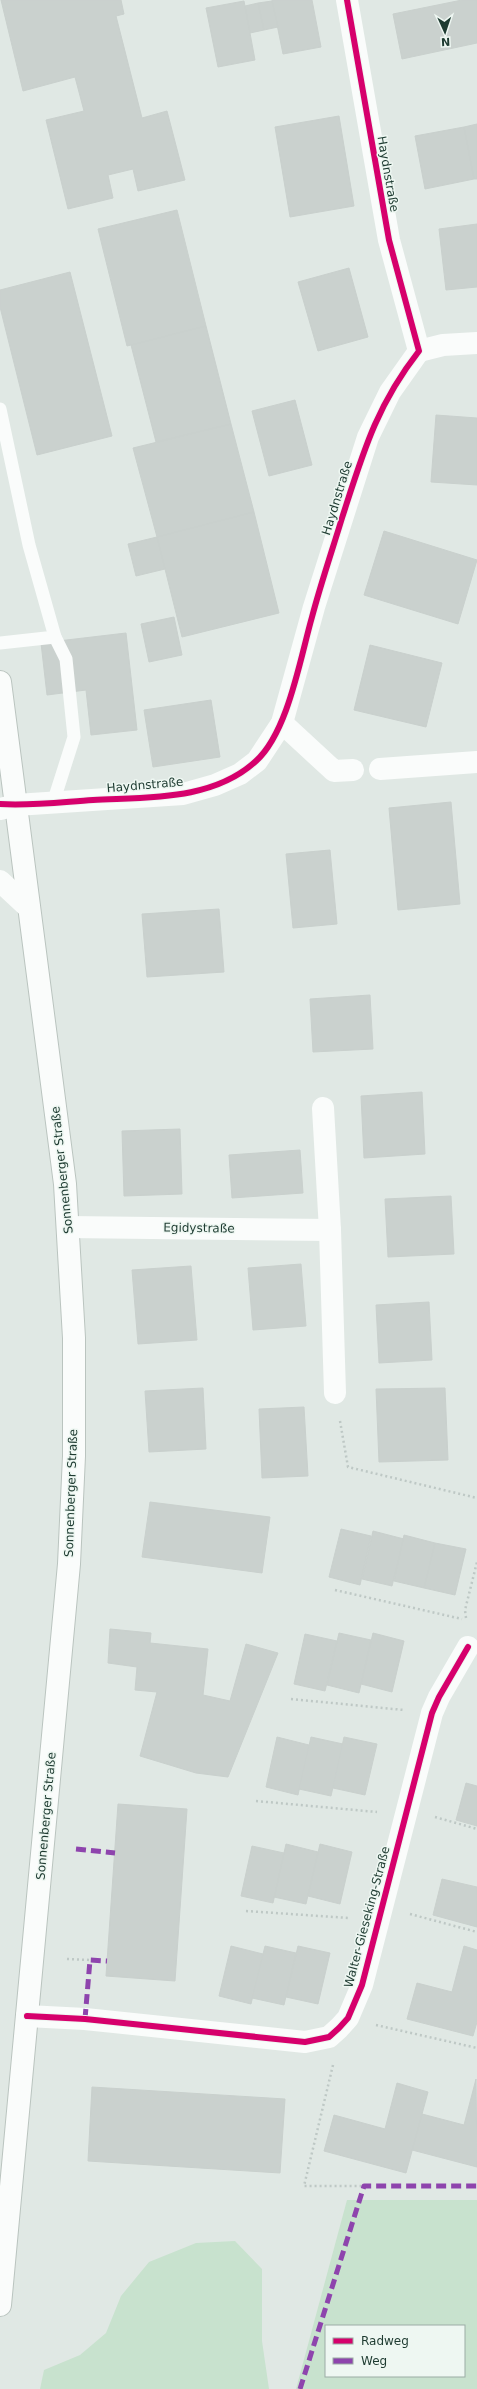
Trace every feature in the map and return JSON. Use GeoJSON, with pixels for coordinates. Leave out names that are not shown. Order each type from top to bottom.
{"type":"FeatureCollection","features":[{"type":"Feature","properties":{"kind":"street","name":"Haydnstraße"},"geometry":{"type":"LineString","coordinates":[[5,806],[183,794],[215,785],[240,774],[257,760],[282,723],[314,608],[368,437],[390,392],[419,351],[389,240],[347,0]]}},
{"type":"Feature","properties":{"kind":"street"},"geometry":{"type":"LineString","coordinates":[[419,351],[443,345],[477,343]]}},
{"type":"Feature","properties":{"kind":"street","name":"Sonnenberger Straße"},"geometry":{"type":"LineString","coordinates":[[0,682],[5,806],[29,908],[59,1130],[68,1227],[74,1353],[74,1456],[70,1540],[0,2305]]}},
{"type":"Feature","properties":{"kind":"street"},"geometry":{"type":"LineString","coordinates":[[282,723],[334,771],[353,770]]}},
{"type":"Feature","properties":{"kind":"street"},"geometry":{"type":"LineString","coordinates":[[380,769],[477,762]]}},
{"type":"Feature","properties":{"kind":"street"},"geometry":{"type":"LineString","coordinates":[[0,881],[29,908]]}},
{"type":"Feature","properties":{"kind":"street"},"geometry":{"type":"LineString","coordinates":[[323,1108],[330,1230],[335,1393]]}},
{"type":"Feature","properties":{"kind":"street","name":"Egidystraße"},"geometry":{"type":"LineString","coordinates":[[68,1227],[330,1230]]}},
{"type":"Feature","properties":{"kind":"street","name":"Walter-Gieseking-Straße"},"geometry":{"type":"LineString","coordinates":[[328,2037],[348,2018],[362,1985],[432,1713],[439,1697],[468,1647]]}},
{"type":"Feature","properties":{"kind":"street"},"geometry":{"type":"LineString","coordinates":[[27,2016],[85,2019],[304,2042],[328,2037]]}},
{"type":"Feature","properties":{"kind":"lane"},"geometry":{"type":"LineString","coordinates":[[0,409],[29,545],[55,637],[66,659],[74,737],[53,803]]}},
{"type":"Feature","properties":{"kind":"lane"},"geometry":{"type":"LineString","coordinates":[[0,642],[55,637]]}},
{"type":"Feature","properties":{"kind":"path"},"geometry":{"type":"LineString","coordinates":[[335,1393],[348,1467],[477,1498]]}},
{"type":"Feature","properties":{"kind":"path"},"geometry":{"type":"LineString","coordinates":[[466,1620],[465,1610],[477,1562]]}},
{"type":"Feature","properties":{"kind":"path"},"geometry":{"type":"LineString","coordinates":[[335,1590],[471,1621]]}},
{"type":"Feature","properties":{"kind":"path"},"geometry":{"type":"LineString","coordinates":[[291,1699],[432,1713]]}},
{"type":"Feature","properties":{"kind":"path"},"geometry":{"type":"LineString","coordinates":[[256,1801],[407,1812],[477,1829]]}},
{"type":"Feature","properties":{"kind":"path"},"geometry":{"type":"LineString","coordinates":[[246,1911],[381,1913],[477,1932]]}},
{"type":"Feature","properties":{"kind":"path"},"geometry":{"type":"LineString","coordinates":[[67,1959],[90,1960]]}},
{"type":"Feature","properties":{"kind":"path"},"geometry":{"type":"LineString","coordinates":[[348,2018],[477,2048]]}},
{"type":"Feature","properties":{"kind":"path"},"geometry":{"type":"LineString","coordinates":[[328,2037],[334,2066],[304,2186],[364,2186]]}},
{"type":"Feature","properties":{"kind":"green space"},"geometry":{"type":"Polygon","coordinates":[[[347,2200],[477,2200],[477,2389],[296,2389],[347,2200]]]}},
{"type":"Feature","properties":{"kind":"green space"},"geometry":{"type":"Polygon","coordinates":[[[235,2241],[262,2269],[262,2341],[269,2389],[40,2389],[44,2370],[80,2355],[106,2333],[121,2296],[149,2262],[196,2243],[235,2241]]]}},
{"type":"Feature","properties":{"kind":"building"},"geometry":{"type":"Polygon","coordinates":[[[1,0],[121,0],[124,14],[116,16],[142,118],[167,111],[185,180],[138,191],[133,169],[108,175],[113,198],[68,209],[46,120],[84,111],[75,77],[23,91],[1,0]]]}},
{"type":"Feature","properties":{"kind":"building"},"geometry":{"type":"Polygon","coordinates":[[[272,0],[312,0],[321,47],[283,54],[272,0]]]}},
{"type":"Feature","properties":{"kind":"building"},"geometry":{"type":"Polygon","coordinates":[[[462,0],[477,0],[477,43],[402,59],[393,14],[462,0]]]}},
{"type":"Feature","properties":{"kind":"building"},"geometry":{"type":"Polygon","coordinates":[[[244,1],[255,60],[218,67],[206,8],[244,1]]]}},
{"type":"Feature","properties":{"kind":"building"},"geometry":{"type":"Polygon","coordinates":[[[272,1],[278,27],[264,30],[258,3],[272,1]]]}},
{"type":"Feature","properties":{"kind":"building"},"geometry":{"type":"Polygon","coordinates":[[[258,3],[264,30],[250,33],[245,6],[258,3]]]}},
{"type":"Feature","properties":{"kind":"building"},"geometry":{"type":"Polygon","coordinates":[[[339,116],[354,206],[290,217],[275,127],[339,116]]]}},
{"type":"Feature","properties":{"kind":"building"},"geometry":{"type":"Polygon","coordinates":[[[477,124],[477,179],[474,179],[464,127],[477,124]]]}},
{"type":"Feature","properties":{"kind":"building"},"geometry":{"type":"Polygon","coordinates":[[[464,127],[474,179],[425,189],[415,136],[464,127]]]}},
{"type":"Feature","properties":{"kind":"building"},"geometry":{"type":"Polygon","coordinates":[[[177,210],[206,326],[127,346],[98,229],[177,210]]]}},
{"type":"Feature","properties":{"kind":"building"},"geometry":{"type":"Polygon","coordinates":[[[477,224],[477,287],[446,290],[439,229],[477,224]]]}},
{"type":"Feature","properties":{"kind":"building"},"geometry":{"type":"Polygon","coordinates":[[[349,268],[368,337],[318,351],[298,282],[349,268]]]}},
{"type":"Feature","properties":{"kind":"building"},"geometry":{"type":"Polygon","coordinates":[[[70,272],[112,436],[37,455],[0,307],[0,290],[70,272]]]}},
{"type":"Feature","properties":{"kind":"building"},"geometry":{"type":"Polygon","coordinates":[[[206,326],[231,424],[156,442],[131,345],[206,326]]]}},
{"type":"Feature","properties":{"kind":"building"},"geometry":{"type":"Polygon","coordinates":[[[295,400],[312,465],[269,476],[252,411],[295,400]]]}},
{"type":"Feature","properties":{"kind":"building"},"geometry":{"type":"Polygon","coordinates":[[[436,415],[477,418],[477,485],[431,482],[436,415]]]}},
{"type":"Feature","properties":{"kind":"building"},"geometry":{"type":"Polygon","coordinates":[[[231,424],[254,512],[157,537],[133,448],[231,424]]]}},
{"type":"Feature","properties":{"kind":"building"},"geometry":{"type":"Polygon","coordinates":[[[254,512],[279,613],[182,637],[157,537],[254,512]]]}},
{"type":"Feature","properties":{"kind":"building"},"geometry":{"type":"Polygon","coordinates":[[[384,531],[477,560],[458,624],[364,595],[384,531]]]}},
{"type":"Feature","properties":{"kind":"building"},"geometry":{"type":"Polygon","coordinates":[[[157,537],[165,569],[136,576],[128,544],[157,537]]]}},
{"type":"Feature","properties":{"kind":"building"},"geometry":{"type":"Polygon","coordinates":[[[174,617],[182,655],[149,662],[141,624],[174,617]]]}},
{"type":"Feature","properties":{"kind":"building"},"geometry":{"type":"Polygon","coordinates":[[[126,633],[137,730],[91,735],[86,690],[47,695],[41,643],[126,633]]]}},
{"type":"Feature","properties":{"kind":"building"},"geometry":{"type":"Polygon","coordinates":[[[370,645],[442,663],[426,727],[354,710],[370,645]]]}},
{"type":"Feature","properties":{"kind":"building"},"geometry":{"type":"Polygon","coordinates":[[[211,700],[220,757],[153,767],[144,710],[211,700]]]}},
{"type":"Feature","properties":{"kind":"building"},"geometry":{"type":"Polygon","coordinates":[[[451,802],[460,904],[398,910],[389,808],[451,802]]]}},
{"type":"Feature","properties":{"kind":"building"},"geometry":{"type":"Polygon","coordinates":[[[330,850],[337,924],[293,928],[286,854],[330,850]]]}},
{"type":"Feature","properties":{"kind":"building"},"geometry":{"type":"Polygon","coordinates":[[[219,909],[224,972],[147,977],[142,914],[219,909]]]}},
{"type":"Feature","properties":{"kind":"building"},"geometry":{"type":"Polygon","coordinates":[[[370,995],[373,1049],[313,1052],[310,999],[370,995]]]}},
{"type":"Feature","properties":{"kind":"building"},"geometry":{"type":"Polygon","coordinates":[[[422,1092],[425,1154],[364,1158],[361,1096],[422,1092]]]}},
{"type":"Feature","properties":{"kind":"building"},"geometry":{"type":"Polygon","coordinates":[[[180,1129],[182,1194],[124,1196],[122,1131],[180,1129]]]}},
{"type":"Feature","properties":{"kind":"building"},"geometry":{"type":"Polygon","coordinates":[[[300,1150],[303,1193],[232,1198],[229,1155],[300,1150]]]}},
{"type":"Feature","properties":{"kind":"building"},"geometry":{"type":"Polygon","coordinates":[[[451,1196],[454,1254],[388,1257],[385,1199],[451,1196]]]}},
{"type":"Feature","properties":{"kind":"building"},"geometry":{"type":"Polygon","coordinates":[[[301,1264],[306,1326],[253,1330],[248,1268],[301,1264]]]}},
{"type":"Feature","properties":{"kind":"building"},"geometry":{"type":"Polygon","coordinates":[[[191,1266],[197,1340],[138,1344],[132,1270],[191,1266]]]}},
{"type":"Feature","properties":{"kind":"building"},"geometry":{"type":"Polygon","coordinates":[[[429,1302],[432,1360],[379,1363],[376,1305],[429,1302]]]}},
{"type":"Feature","properties":{"kind":"building"},"geometry":{"type":"Polygon","coordinates":[[[203,1388],[206,1449],[149,1452],[145,1391],[203,1388]]]}},
{"type":"Feature","properties":{"kind":"building"},"geometry":{"type":"Polygon","coordinates":[[[445,1388],[448,1460],[379,1462],[376,1389],[445,1388]]]}},
{"type":"Feature","properties":{"kind":"building"},"geometry":{"type":"Polygon","coordinates":[[[304,1407],[308,1476],[262,1478],[259,1409],[304,1407]]]}},
{"type":"Feature","properties":{"kind":"building"},"geometry":{"type":"Polygon","coordinates":[[[150,1502],[270,1517],[262,1573],[142,1557],[150,1502]]]}},
{"type":"Feature","properties":{"kind":"building"},"geometry":{"type":"Polygon","coordinates":[[[341,1529],[371,1536],[360,1585],[329,1577],[341,1529]]]}},
{"type":"Feature","properties":{"kind":"building"},"geometry":{"type":"Polygon","coordinates":[[[373,1531],[404,1539],[392,1586],[362,1579],[373,1531]]]}},
{"type":"Feature","properties":{"kind":"building"},"geometry":{"type":"Polygon","coordinates":[[[404,1535],[435,1543],[424,1588],[394,1581],[404,1535]]]}},
{"type":"Feature","properties":{"kind":"building"},"geometry":{"type":"Polygon","coordinates":[[[435,1543],[466,1549],[455,1595],[424,1588],[435,1543]]]}},
{"type":"Feature","properties":{"kind":"building"},"geometry":{"type":"Polygon","coordinates":[[[110,1629],[151,1633],[150,1643],[208,1649],[203,1695],[230,1701],[246,1644],[278,1653],[228,1777],[196,1773],[140,1756],[157,1692],[135,1690],[137,1667],[108,1663],[110,1629]]]}},
{"type":"Feature","properties":{"kind":"building"},"geometry":{"type":"Polygon","coordinates":[[[339,1633],[371,1640],[359,1693],[327,1685],[339,1633]]]}},
{"type":"Feature","properties":{"kind":"building"},"geometry":{"type":"Polygon","coordinates":[[[373,1633],[404,1641],[392,1692],[361,1684],[373,1633]]]}},
{"type":"Feature","properties":{"kind":"building"},"geometry":{"type":"Polygon","coordinates":[[[305,1634],[337,1641],[325,1691],[294,1684],[305,1634]]]}},
{"type":"Feature","properties":{"kind":"building"},"geometry":{"type":"Polygon","coordinates":[[[277,1737],[309,1745],[298,1795],[266,1787],[277,1737]]]}},
{"type":"Feature","properties":{"kind":"building"},"geometry":{"type":"Polygon","coordinates":[[[311,1737],[343,1744],[331,1796],[299,1789],[311,1737]]]}},
{"type":"Feature","properties":{"kind":"building"},"geometry":{"type":"Polygon","coordinates":[[[344,1737],[377,1744],[365,1795],[333,1788],[344,1737]]]}},
{"type":"Feature","properties":{"kind":"building"},"geometry":{"type":"Polygon","coordinates":[[[466,1783],[477,1786],[477,1826],[456,1820],[466,1783]]]}},
{"type":"Feature","properties":{"kind":"building"},"geometry":{"type":"Polygon","coordinates":[[[118,1804],[187,1809],[175,1981],[106,1976],[118,1804]]]}},
{"type":"Feature","properties":{"kind":"building"},"geometry":{"type":"Polygon","coordinates":[[[286,1844],[318,1852],[306,1904],[274,1897],[286,1844]]]}},
{"type":"Feature","properties":{"kind":"building"},"geometry":{"type":"Polygon","coordinates":[[[320,1844],[352,1852],[340,1904],[308,1896],[320,1844]]]}},
{"type":"Feature","properties":{"kind":"building"},"geometry":{"type":"Polygon","coordinates":[[[252,1846],[284,1853],[273,1903],[241,1896],[252,1846]]]}},
{"type":"Feature","properties":{"kind":"building"},"geometry":{"type":"Polygon","coordinates":[[[442,1879],[477,1887],[477,1927],[433,1915],[442,1879]]]}},
{"type":"Feature","properties":{"kind":"building"},"geometry":{"type":"Polygon","coordinates":[[[231,1946],[263,1954],[251,2004],[219,1996],[231,1946]]]}},
{"type":"Feature","properties":{"kind":"building"},"geometry":{"type":"Polygon","coordinates":[[[265,1946],[296,1953],[284,2005],[252,1998],[265,1946]]]}},
{"type":"Feature","properties":{"kind":"building"},"geometry":{"type":"Polygon","coordinates":[[[298,1946],[330,1953],[318,2004],[286,1997],[298,1946]]]}},
{"type":"Feature","properties":{"kind":"building"},"geometry":{"type":"Polygon","coordinates":[[[464,1946],[477,1950],[477,2022],[473,2036],[407,2019],[417,1983],[452,1992],[464,1946]]]}},
{"type":"Feature","properties":{"kind":"building"},"geometry":{"type":"Polygon","coordinates":[[[476,2079],[477,2167],[412,2150],[422,2114],[464,2125],[476,2079]]]}},
{"type":"Feature","properties":{"kind":"building"},"geometry":{"type":"Polygon","coordinates":[[[397,2083],[428,2092],[406,2173],[324,2151],[334,2115],[385,2129],[397,2083]]]}},
{"type":"Feature","properties":{"kind":"building"},"geometry":{"type":"Polygon","coordinates":[[[92,2087],[285,2099],[280,2173],[88,2161],[92,2087]]]}},
{"type":"Feature","properties":{"kind":"marked path"},"geometry":{"type":"LineString","coordinates":[[76,1849],[115,1853]]}},
{"type":"Feature","properties":{"kind":"marked path"},"geometry":{"type":"LineString","coordinates":[[85,2019],[90,1960],[107,1961]]}},
{"type":"Feature","properties":{"kind":"marked path"},"geometry":{"type":"LineString","coordinates":[[300,2389],[364,2186],[477,2186]]}},
{"type":"Feature","properties":{"kind":"cycle path"},"geometry":{"type":"LineString","coordinates":[[0,804],[35,804],[157,797],[200,790],[220,784],[239,774],[256,761],[267,748],[277,732],[285,714],[292,694],[323,579],[364,451],[381,411],[404,371],[419,351],[389,240],[347,0]]}},
{"type":"Feature","properties":{"kind":"cycle path"},"geometry":{"type":"LineString","coordinates":[[27,2016],[85,2019],[305,2042],[329,2037],[348,2018],[362,1985],[432,1713],[439,1697],[468,1647]]}}]}
